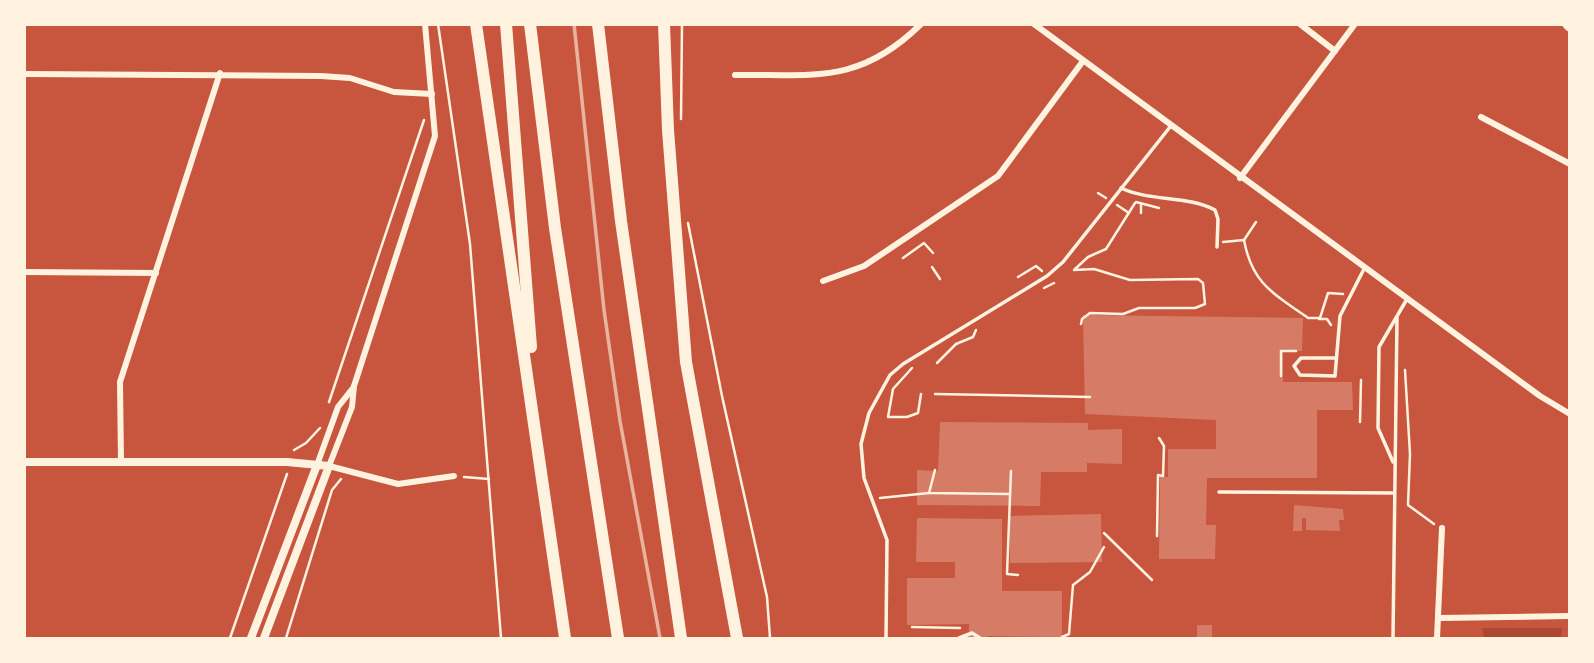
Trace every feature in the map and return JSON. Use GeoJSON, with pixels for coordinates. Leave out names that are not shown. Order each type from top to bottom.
{"type":"FeatureCollection","features":[{"type":"Feature","properties":{"kind":"highway"},"geometry":{"type":"LineString","coordinates":[[475,24],[565,639]]}},
{"type":"Feature","properties":{"kind":"highway"},"geometry":{"type":"LineString","coordinates":[[506,24],[541,466]]}},
{"type":"Feature","properties":{"kind":"highway"},"geometry":{"type":"LineString","coordinates":[[530,24],[555,228],[618,639]]}},
{"type":"Feature","properties":{"kind":"highway"},"geometry":{"type":"LineString","coordinates":[[598,24],[621,220],[681,639]]}},
{"type":"Feature","properties":{"kind":"highway"},"geometry":{"type":"LineString","coordinates":[[664,24],[668,130],[686,362],[737,639]]}},
{"type":"Feature","properties":{"kind":"street"},"geometry":{"type":"LineString","coordinates":[[264,639],[352,407],[354,386],[435,136],[425,24]]}},
{"type":"Feature","properties":{"kind":"street"},"geometry":{"type":"LineString","coordinates":[[734,75],[850,71],[909,36],[921,24]]}},
{"type":"Feature","properties":{"kind":"street"},"geometry":{"type":"LineString","coordinates":[[1034,24],[1240,178],[1366,265],[1570,414]]}},
{"type":"Feature","properties":{"kind":"street"},"geometry":{"type":"LineString","coordinates":[[1300,24],[1335,51]]}},
{"type":"Feature","properties":{"kind":"street"},"geometry":{"type":"LineString","coordinates":[[1240,178],[1355,24]]}},
{"type":"Feature","properties":{"kind":"street"},"geometry":{"type":"LineString","coordinates":[[823,281],[864,266],[998,176],[1083,61]]}},
{"type":"Feature","properties":{"kind":"street"},"geometry":{"type":"LineString","coordinates":[[24,74],[220,74],[351,78],[394,92],[432,94]]}},
{"type":"Feature","properties":{"kind":"street"},"geometry":{"type":"LineString","coordinates":[[121,462],[120,382],[220,74]]}},
{"type":"Feature","properties":{"kind":"street"},"geometry":{"type":"LineString","coordinates":[[1481,117],[1570,164]]}},
{"type":"Feature","properties":{"kind":"street"},"geometry":{"type":"LineString","coordinates":[[24,272],[156,273]]}},
{"type":"Feature","properties":{"kind":"street"},"geometry":{"type":"LineString","coordinates":[[251,639],[338,407],[354,386]]}},
{"type":"Feature","properties":{"kind":"street"},"geometry":{"type":"LineString","coordinates":[[24,462],[287,462],[328,466],[389,483],[454,476]]}},
{"type":"Feature","properties":{"kind":"street"},"geometry":{"type":"LineString","coordinates":[[1437,639],[1438,558],[1442,528]]}},
{"type":"Feature","properties":{"kind":"street"},"geometry":{"type":"LineString","coordinates":[[1439,618],[1570,616]]}},
{"type":"Feature","properties":{"kind":"lane"},"geometry":{"type":"LineString","coordinates":[[886,639],[887,540],[864,478],[861,444],[869,412],[890,375],[903,364],[1047,276],[1063,262],[1170,127]]}},
{"type":"Feature","properties":{"kind":"lane"},"geometry":{"type":"LineString","coordinates":[[1121,188],[1139,196],[1197,204],[1215,210],[1218,245]]}},
{"type":"Feature","properties":{"kind":"lane"},"geometry":{"type":"LineString","coordinates":[[1335,358],[1301,358],[1294,366],[1300,375],[1335,376],[1340,316],[1366,265]]}},
{"type":"Feature","properties":{"kind":"lane"},"geometry":{"type":"LineString","coordinates":[[1394,464],[1378,428],[1379,354],[1382,341],[1408,297]]}},
{"type":"Feature","properties":{"kind":"lane"},"geometry":{"type":"LineString","coordinates":[[1393,639],[1397,318]]}},
{"type":"Feature","properties":{"kind":"lane"},"geometry":{"type":"LineString","coordinates":[[1219,492],[1394,493]]}},
{"type":"Feature","properties":{"kind":"lane"},"geometry":{"type":"LineString","coordinates":[[959,639],[972,633],[980,639]]}},
{"type":"Feature","properties":{"kind":"path"},"geometry":{"type":"LineString","coordinates":[[438,24],[470,244],[501,639]]}},
{"type":"Feature","properties":{"kind":"path"},"geometry":{"type":"LineString","coordinates":[[681,24],[681,119]]}},
{"type":"Feature","properties":{"kind":"path"},"geometry":{"type":"LineString","coordinates":[[327,408],[425,118]]}},
{"type":"Feature","properties":{"kind":"path"},"geometry":{"type":"LineString","coordinates":[[1098,193],[1106,198]]}},
{"type":"Feature","properties":{"kind":"path"},"geometry":{"type":"LineString","coordinates":[[1081,324],[1082,319],[1090,313],[1123,314],[1139,308],[1188,309],[1205,304],[1203,283],[1198,279],[1130,280],[1094,269],[1074,270],[1088,257],[1106,250],[1139,196]]}},
{"type":"Feature","properties":{"kind":"path"},"geometry":{"type":"LineString","coordinates":[[1135,203],[1159,208]]}},
{"type":"Feature","properties":{"kind":"path"},"geometry":{"type":"LineString","coordinates":[[1116,204],[1129,212]]}},
{"type":"Feature","properties":{"kind":"path"},"geometry":{"type":"LineString","coordinates":[[1141,205],[1141,213]]}},
{"type":"Feature","properties":{"kind":"path"},"geometry":{"type":"LineString","coordinates":[[688,220],[722,396],[767,597],[769,639]]}},
{"type":"Feature","properties":{"kind":"path"},"geometry":{"type":"LineString","coordinates":[[1218,245],[1244,240],[1256,222]]}},
{"type":"Feature","properties":{"kind":"path"},"geometry":{"type":"LineString","coordinates":[[1244,240],[1251,266],[1258,279],[1308,318],[1329,321],[1330,331]]}},
{"type":"Feature","properties":{"kind":"path"},"geometry":{"type":"LineString","coordinates":[[902,258],[924,243],[933,253]]}},
{"type":"Feature","properties":{"kind":"path"},"geometry":{"type":"LineString","coordinates":[[1018,277],[1036,266],[1042,271]]}},
{"type":"Feature","properties":{"kind":"path"},"geometry":{"type":"LineString","coordinates":[[932,267],[940,279]]}},
{"type":"Feature","properties":{"kind":"path"},"geometry":{"type":"LineString","coordinates":[[1042,290],[1054,283]]}},
{"type":"Feature","properties":{"kind":"path"},"geometry":{"type":"LineString","coordinates":[[1319,319],[1326,295],[1342,295],[1345,288]]}},
{"type":"Feature","properties":{"kind":"path"},"geometry":{"type":"LineString","coordinates":[[937,363],[956,344],[973,337],[980,327]]}},
{"type":"Feature","properties":{"kind":"path"},"geometry":{"type":"LineString","coordinates":[[1405,358],[1410,454],[1408,505],[1427,521],[1442,528]]}},
{"type":"Feature","properties":{"kind":"path"},"geometry":{"type":"LineString","coordinates":[[915,362],[904,379],[893,389],[888,417],[907,417],[918,413],[920,394]]}},
{"type":"Feature","properties":{"kind":"path"},"geometry":{"type":"LineString","coordinates":[[1360,422],[1361,380]]}},
{"type":"Feature","properties":{"kind":"path"},"geometry":{"type":"LineString","coordinates":[[935,394],[1090,397]]}},
{"type":"Feature","properties":{"kind":"path"},"geometry":{"type":"LineString","coordinates":[[293,450],[313,436],[323,421]]}},
{"type":"Feature","properties":{"kind":"path"},"geometry":{"type":"LineString","coordinates":[[1157,536],[1158,475],[1163,476],[1164,446],[1159,438]]}},
{"type":"Feature","properties":{"kind":"path"},"geometry":{"type":"LineString","coordinates":[[929,493],[935,470]]}},
{"type":"Feature","properties":{"kind":"path"},"geometry":{"type":"LineString","coordinates":[[1011,471],[1007,574],[1018,575]]}},
{"type":"Feature","properties":{"kind":"path"},"geometry":{"type":"LineString","coordinates":[[230,639],[287,474]]}},
{"type":"Feature","properties":{"kind":"path"},"geometry":{"type":"LineString","coordinates":[[454,476],[489,479]]}},
{"type":"Feature","properties":{"kind":"path"},"geometry":{"type":"LineString","coordinates":[[286,639],[332,490],[341,479]]}},
{"type":"Feature","properties":{"kind":"path"},"geometry":{"type":"LineString","coordinates":[[873,499],[929,493],[1010,494]]}},
{"type":"Feature","properties":{"kind":"path"},"geometry":{"type":"LineString","coordinates":[[1104,533],[1152,580]]}},
{"type":"Feature","properties":{"kind":"path"},"geometry":{"type":"LineString","coordinates":[[1062,636],[1069,634],[1072,627],[1073,585],[1090,572],[1104,547]]}},
{"type":"Feature","properties":{"kind":"path"},"geometry":{"type":"LineString","coordinates":[[912,627],[963,630]]}},
{"type":"Feature","properties":{"kind":"shaded area"},"geometry":{"type":"Polygon","coordinates":[[[1482,628],[1562,628],[1561,638],[1484,638],[1482,628]]]}},
{"type":"Feature","properties":{"kind":"building"},"geometry":{"type":"Polygon","coordinates":[[[1083,315],[1303,318],[1302,351],[1283,351],[1283,382],[1352,382],[1353,410],[1317,410],[1317,478],[1207,478],[1206,525],[1216,525],[1215,559],[1159,559],[1160,477],[1168,477],[1168,449],[1216,449],[1216,420],[1085,414],[1083,315]]]}},
{"type":"Feature","properties":{"kind":"building"},"geometry":{"type":"Polygon","coordinates":[[[940,422],[1088,423],[1088,430],[1122,429],[1122,464],[1087,463],[1087,472],[1041,472],[1040,506],[917,505],[917,470],[938,471],[940,422]]]}},
{"type":"Feature","properties":{"kind":"building"},"geometry":{"type":"Polygon","coordinates":[[[1294,505],[1343,509],[1344,520],[1339,520],[1340,531],[1306,530],[1306,518],[1302,518],[1302,531],[1293,531],[1294,505]]]}},
{"type":"Feature","properties":{"kind":"building"},"geometry":{"type":"Polygon","coordinates":[[[1101,514],[1102,562],[1010,563],[1010,516],[1101,514]]]}},
{"type":"Feature","properties":{"kind":"building"},"geometry":{"type":"Polygon","coordinates":[[[917,518],[1002,519],[1002,591],[1062,591],[1062,637],[969,638],[969,624],[907,625],[907,578],[955,578],[955,562],[916,562],[917,518]]]}},
{"type":"Feature","properties":{"kind":"building"},"geometry":{"type":"Polygon","coordinates":[[[1197,625],[1212,625],[1212,638],[1197,638],[1197,625]]]}},
{"type":"Feature","properties":{"kind":"railway"},"geometry":{"type":"LineString","coordinates":[[574,24],[604,310],[620,421],[660,638]]}}]}
